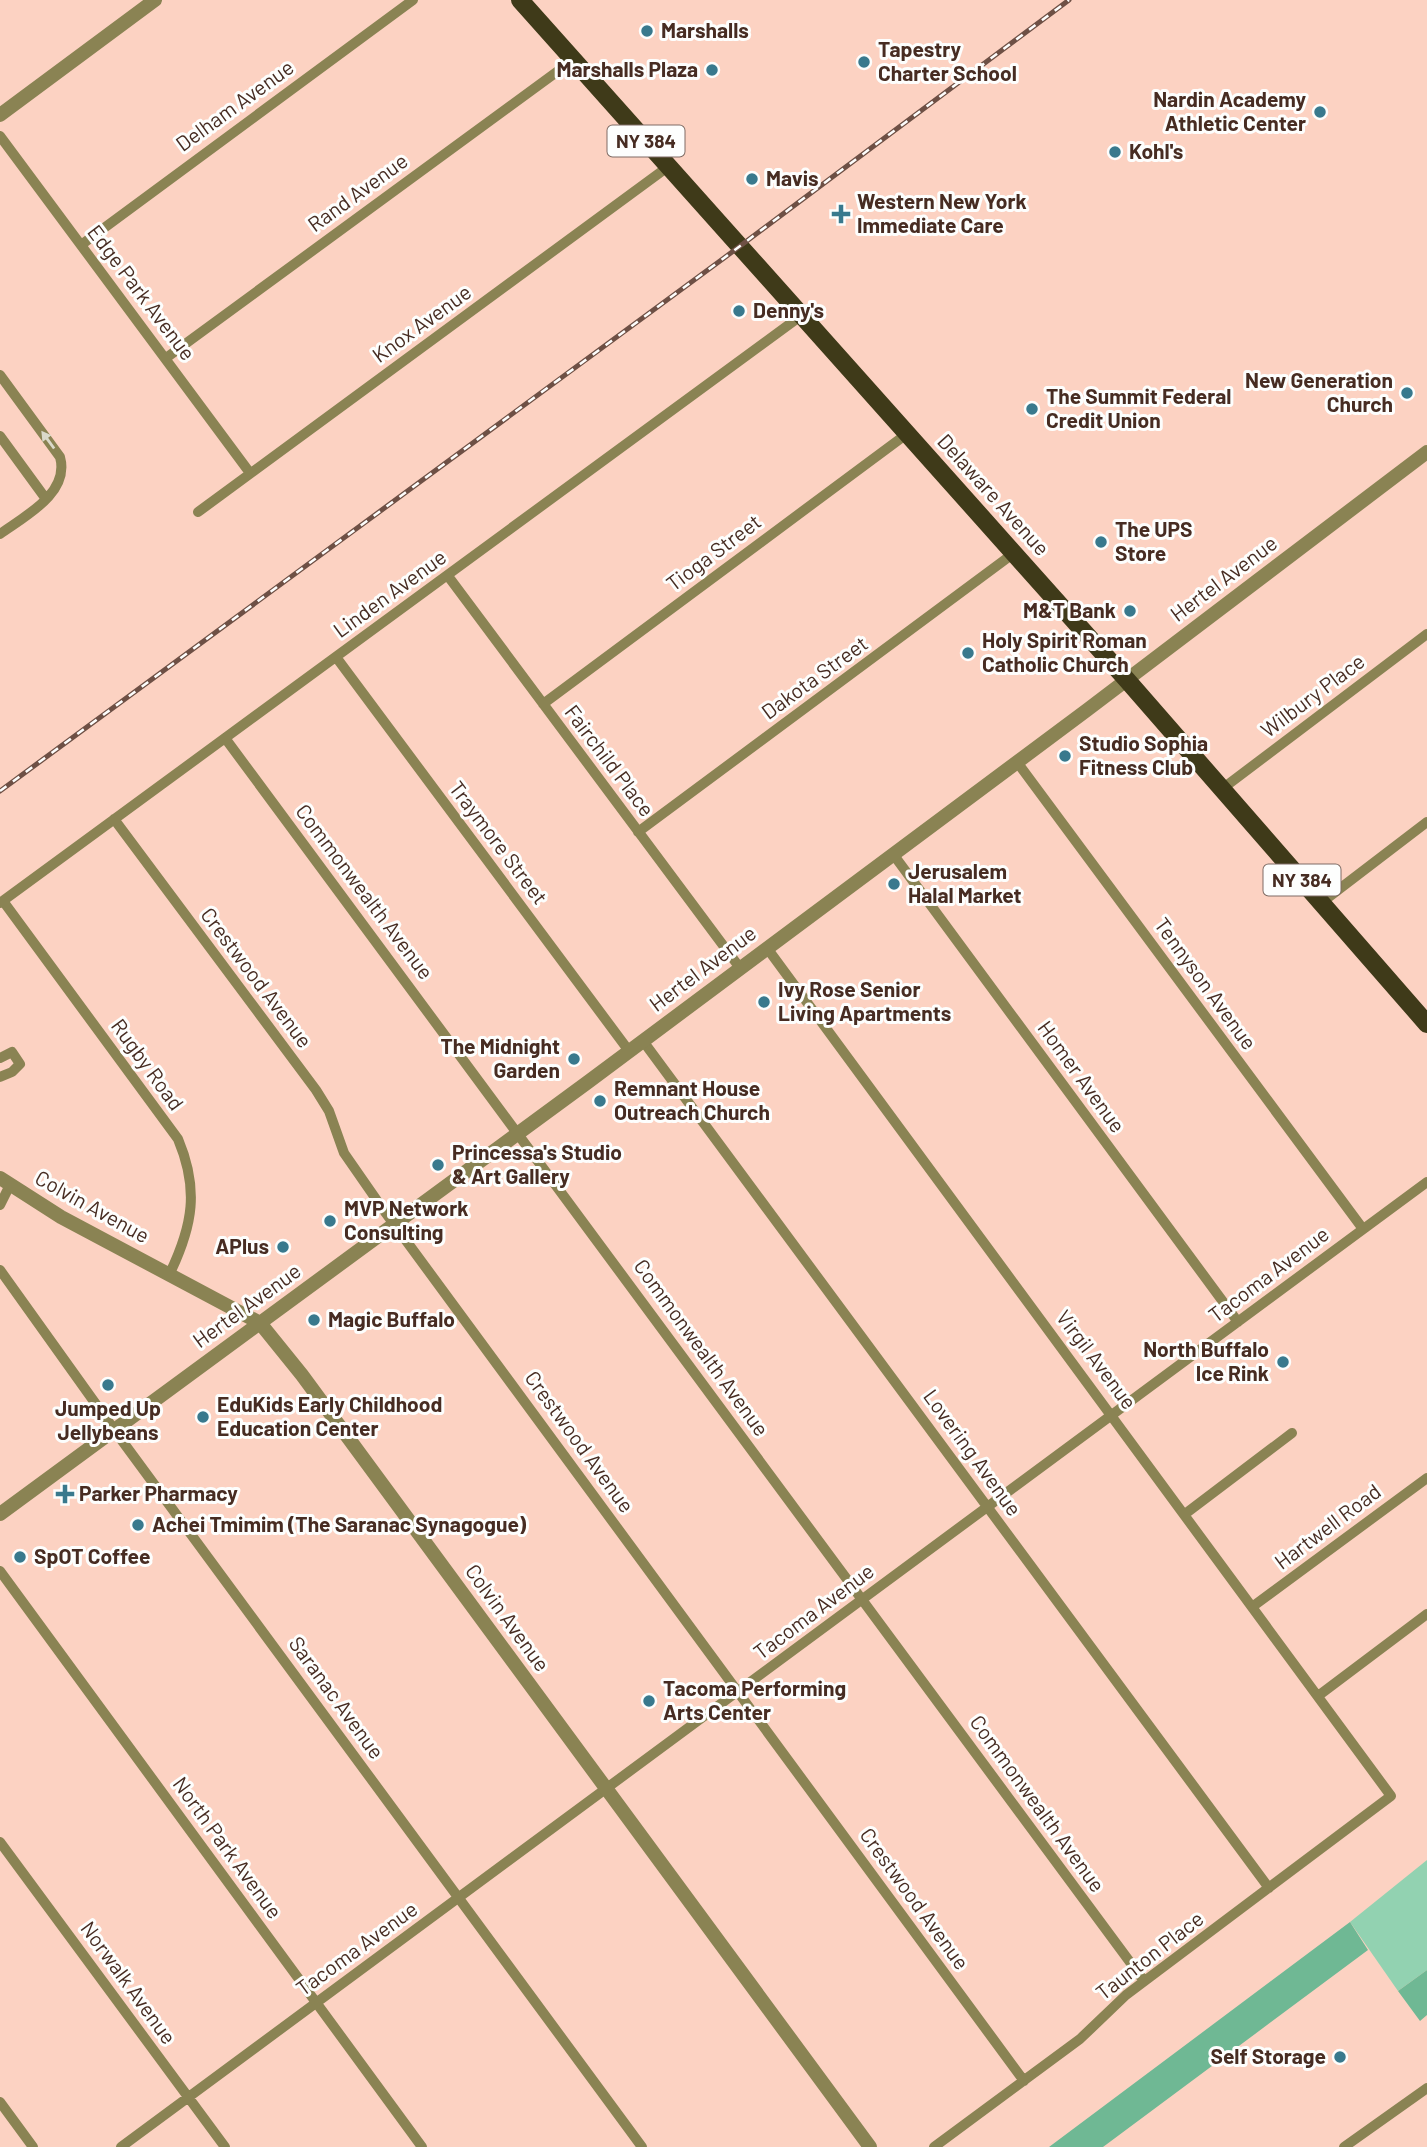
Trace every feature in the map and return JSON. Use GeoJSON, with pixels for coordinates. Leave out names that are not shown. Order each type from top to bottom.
{"type":"FeatureCollection","features":[{"type":"Feature","properties":{"kind":"main road","name":"Delaware Avenue"},"geometry":{"type":"LineString","coordinates":[[528,3],[573,60],[908,433],[1321,903],[1424,1014]]}},
{"type":"Feature","properties":{"kind":"street"},"geometry":{"type":"LineString","coordinates":[[0,115],[155,0]]}},
{"type":"Feature","properties":{"kind":"street","name":"Delham Avenue"},"geometry":{"type":"LineString","coordinates":[[81,245],[413,0]]}},
{"type":"Feature","properties":{"kind":"street","name":"Rand Avenue"},"geometry":{"type":"LineString","coordinates":[[166,358],[573,60]]}},
{"type":"Feature","properties":{"kind":"street","name":"Edge Park Avenue"},"geometry":{"type":"LineString","coordinates":[[0,136],[250,473]]}},
{"type":"Feature","properties":{"kind":"street","name":"Knox Avenue"},"geometry":{"type":"LineString","coordinates":[[198,512],[668,166]]}},
{"type":"Feature","properties":{"kind":"street","name":"Linden Avenue"},"geometry":{"type":"LineString","coordinates":[[1,902],[802,315]]}},
{"type":"Feature","properties":{"kind":"street"},"geometry":{"type":"LineString","coordinates":[[0,375],[60,457],[63,468],[60,482],[46,499],[0,534]]}},
{"type":"Feature","properties":{"kind":"street","name":"Tioga Street"},"geometry":{"type":"LineString","coordinates":[[543,704],[908,433]]}},
{"type":"Feature","properties":{"kind":"street"},"geometry":{"type":"LineString","coordinates":[[0,436],[46,499]]}},
{"type":"Feature","properties":{"kind":"street","name":"Hertel Avenue"},"geometry":{"type":"LineString","coordinates":[[0,1514],[768,948],[1427,452]]}},
{"type":"Feature","properties":{"kind":"street","name":"Dakota Street"},"geometry":{"type":"LineString","coordinates":[[638,832],[1014,553]]}},
{"type":"Feature","properties":{"kind":"street","name":"Fairchild Place"},"geometry":{"type":"LineString","coordinates":[[448,576],[740,968]]}},
{"type":"Feature","properties":{"kind":"street","name":"Wilbury Place"},"geometry":{"type":"LineString","coordinates":[[1222,789],[1427,634]]}},
{"type":"Feature","properties":{"kind":"street","name":"Traymore Street"},"geometry":{"type":"LineString","coordinates":[[336,657],[629,1051]]}},
{"type":"Feature","properties":{"kind":"street","name":"Commonwealth Avenue"},"geometry":{"type":"LineString","coordinates":[[225,738],[1144,1982]]}},
{"type":"Feature","properties":{"kind":"street","name":"Tennyson Avenue"},"geometry":{"type":"LineString","coordinates":[[1017,762],[1363,1229]]}},
{"type":"Feature","properties":{"kind":"street","name":"Crestwood Avenue"},"geometry":{"type":"LineString","coordinates":[[114,819],[316,1090],[329,1111],[344,1153],[394,1225],[1024,2081]]}},
{"type":"Feature","properties":{"kind":"street"},"geometry":{"type":"LineString","coordinates":[[1321,903],[1427,822]]}},
{"type":"Feature","properties":{"kind":"street","name":"Homer Avenue"},"geometry":{"type":"LineString","coordinates":[[893,854],[1238,1322]]}},
{"type":"Feature","properties":{"kind":"street","name":"Rugby Road"},"geometry":{"type":"LineString","coordinates":[[1,902],[178,1139],[188,1168],[191,1207],[187,1233],[170,1273]]}},
{"type":"Feature","properties":{"kind":"street","name":"Virgil Avenue"},"geometry":{"type":"LineString","coordinates":[[768,948],[1391,1796]]}},
{"type":"Feature","properties":{"kind":"street","name":"Lovering Avenue"},"geometry":{"type":"LineString","coordinates":[[643,1041],[1269,1888]]}},
{"type":"Feature","properties":{"kind":"street"},"geometry":{"type":"LineString","coordinates":[[0,1058],[12,1052],[20,1064],[12,1072],[0,1077]]}},
{"type":"Feature","properties":{"kind":"street"},"geometry":{"type":"LineString","coordinates":[[0,1205],[3,1182]]}},
{"type":"Feature","properties":{"kind":"street","name":"Colvin Avenue"},"geometry":{"type":"LineString","coordinates":[[3,1182],[61,1217],[260,1323],[296,1367],[870,2147]]}},
{"type":"Feature","properties":{"kind":"street","name":"Tacoma Avenue"},"geometry":{"type":"LineString","coordinates":[[121,2147],[1427,1182]]}},
{"type":"Feature","properties":{"kind":"street","name":"Saranac Avenue"},"geometry":{"type":"LineString","coordinates":[[0,1270],[114,1430],[642,2147]]}},
{"type":"Feature","properties":{"kind":"street"},"geometry":{"type":"LineString","coordinates":[[1185,1514],[1292,1433]]}},
{"type":"Feature","properties":{"kind":"street","name":"Hartwell Road"},"geometry":{"type":"LineString","coordinates":[[1252,1607],[1427,1478]]}},
{"type":"Feature","properties":{"kind":"street","name":"North Park Avenue"},"geometry":{"type":"LineString","coordinates":[[0,1572],[422,2147]]}},
{"type":"Feature","properties":{"kind":"street"},"geometry":{"type":"LineString","coordinates":[[1318,1696],[1427,1614]]}},
{"type":"Feature","properties":{"kind":"street","name":"Taunton Place"},"geometry":{"type":"LineString","coordinates":[[934,2147],[1080,2039],[1126,1995],[1391,1796]]}},
{"type":"Feature","properties":{"kind":"street","name":"Norwalk Avenue"},"geometry":{"type":"LineString","coordinates":[[0,1842],[225,2147]]}},
{"type":"Feature","properties":{"kind":"street"},"geometry":{"type":"LineString","coordinates":[[1344,2147],[1427,2088]]}},
{"type":"Feature","properties":{"kind":"street"},"geometry":{"type":"LineString","coordinates":[[0,2102],[33,2147]]}},
{"type":"Feature","properties":{"kind":"green space"},"geometry":{"type":"Polygon","coordinates":[[[1427,1860],[1427,1970],[1398,1991],[1350,1922],[1427,1860]]]}},
{"type":"Feature","properties":{"kind":"green space"},"geometry":{"type":"Polygon","coordinates":[[[1350,1922],[1368,1950],[1103,2147],[1049,2147],[1350,1922]]]}},
{"type":"Feature","properties":{"kind":"green space"},"geometry":{"type":"Polygon","coordinates":[[[1427,1970],[1427,2015],[1420,2021],[1398,1991],[1427,1970]]]}},
{"type":"Feature","properties":{"kind":"railway"},"geometry":{"type":"LineString","coordinates":[[0,791],[724,258],[1069,0]]}},
{"type":"Feature","properties":{"kind":"place","name":"Marshalls"},"geometry":{"type":"Point","coordinates":[647,31]}},
{"type":"Feature","properties":{"kind":"place","name":"Tapestry Charter School"},"geometry":{"type":"Point","coordinates":[864,62]}},
{"type":"Feature","properties":{"kind":"place","name":"Marshalls Plaza"},"geometry":{"type":"Point","coordinates":[712,70]}},
{"type":"Feature","properties":{"kind":"place","name":"Nardin Academy Athletic Center"},"geometry":{"type":"Point","coordinates":[1320,112]}},
{"type":"Feature","properties":{"kind":"place","name":"Kohl's"},"geometry":{"type":"Point","coordinates":[1115,152]}},
{"type":"Feature","properties":{"kind":"place","name":"Mavis"},"geometry":{"type":"Point","coordinates":[752,179]}},
{"type":"Feature","properties":{"kind":"place","name":"Western New York Immediate Care"},"geometry":{"type":"Point","coordinates":[841,214]}},
{"type":"Feature","properties":{"kind":"place","name":"Denny's"},"geometry":{"type":"Point","coordinates":[739,311]}},
{"type":"Feature","properties":{"kind":"place","name":"New Generation Church"},"geometry":{"type":"Point","coordinates":[1407,393]}},
{"type":"Feature","properties":{"kind":"place","name":"The Summit Federal Credit Union"},"geometry":{"type":"Point","coordinates":[1032,409]}},
{"type":"Feature","properties":{"kind":"place","name":"The UPS Store"},"geometry":{"type":"Point","coordinates":[1101,542]}},
{"type":"Feature","properties":{"kind":"place","name":"M&T Bank"},"geometry":{"type":"Point","coordinates":[1130,611]}},
{"type":"Feature","properties":{"kind":"place","name":"Holy Spirit Roman Catholic Church"},"geometry":{"type":"Point","coordinates":[968,653]}},
{"type":"Feature","properties":{"kind":"place","name":"Studio Sophia Fitness Club"},"geometry":{"type":"Point","coordinates":[1065,756]}},
{"type":"Feature","properties":{"kind":"place","name":"Jerusalem Halal Market"},"geometry":{"type":"Point","coordinates":[894,884]}},
{"type":"Feature","properties":{"kind":"place","name":"Ivy Rose Senior Living Apartments"},"geometry":{"type":"Point","coordinates":[764,1002]}},
{"type":"Feature","properties":{"kind":"place","name":"The Midnight Garden"},"geometry":{"type":"Point","coordinates":[574,1059]}},
{"type":"Feature","properties":{"kind":"place","name":"Remnant House Outreach Church"},"geometry":{"type":"Point","coordinates":[600,1101]}},
{"type":"Feature","properties":{"kind":"place","name":"Princessa's Studio & Art Gallery"},"geometry":{"type":"Point","coordinates":[438,1165]}},
{"type":"Feature","properties":{"kind":"place","name":"MVP Network Consulting"},"geometry":{"type":"Point","coordinates":[330,1221]}},
{"type":"Feature","properties":{"kind":"place","name":"APlus"},"geometry":{"type":"Point","coordinates":[283,1247]}},
{"type":"Feature","properties":{"kind":"place","name":"Magic Buffalo"},"geometry":{"type":"Point","coordinates":[314,1320]}},
{"type":"Feature","properties":{"kind":"place","name":"North Buffalo Ice Rink"},"geometry":{"type":"Point","coordinates":[1283,1362]}},
{"type":"Feature","properties":{"kind":"place","name":"Jumped Up Jellybeans"},"geometry":{"type":"Point","coordinates":[108,1385]}},
{"type":"Feature","properties":{"kind":"place","name":"EduKids Early Childhood Education Center"},"geometry":{"type":"Point","coordinates":[203,1417]}},
{"type":"Feature","properties":{"kind":"place","name":"Parker Pharmacy"},"geometry":{"type":"Point","coordinates":[65,1494]}},
{"type":"Feature","properties":{"kind":"place","name":"Achei Tmimim (The Saranac Synagogue)"},"geometry":{"type":"Point","coordinates":[138,1525]}},
{"type":"Feature","properties":{"kind":"place","name":"SpOT Coffee"},"geometry":{"type":"Point","coordinates":[20,1557]}},
{"type":"Feature","properties":{"kind":"place","name":"Tacoma Performing Arts Center"},"geometry":{"type":"Point","coordinates":[649,1701]}},
{"type":"Feature","properties":{"kind":"place","name":"Self Storage"},"geometry":{"type":"Point","coordinates":[1340,2057]}}]}
